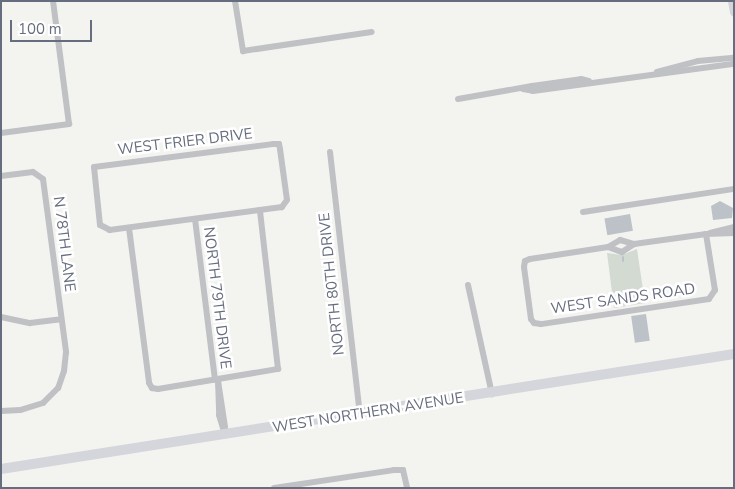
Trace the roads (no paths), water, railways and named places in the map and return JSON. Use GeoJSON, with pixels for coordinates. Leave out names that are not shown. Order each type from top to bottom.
{"type":"FeatureCollection","features":[{"type":"Feature","properties":{"kind":"main road"},"geometry":{"type":"LineString","coordinates":[[732,1],[734,12]]}},
{"type":"Feature","properties":{"kind":"main road","name":"WEST NORTHERN AVENUE"},"geometry":{"type":"LineString","coordinates":[[1,469],[492,394],[734,354]]}},
{"type":"Feature","properties":{"kind":"street"},"geometry":{"type":"LineString","coordinates":[[1,133],[69,124],[53,1]]}},
{"type":"Feature","properties":{"kind":"street"},"geometry":{"type":"LineString","coordinates":[[235,1],[243,51],[372,32]]}},
{"type":"Feature","properties":{"kind":"street"},"geometry":{"type":"LineString","coordinates":[[656,72],[708,60],[734,58]]}},
{"type":"Feature","properties":{"kind":"street"},"geometry":{"type":"LineString","coordinates":[[708,60],[710,69]]}},
{"type":"Feature","properties":{"kind":"street"},"geometry":{"type":"LineString","coordinates":[[458,98],[524,90],[533,91],[656,72],[710,69],[734,64]]}},
{"type":"Feature","properties":{"kind":"street","name":"WEST FRIER DRIVE"},"geometry":{"type":"LineString","coordinates":[[129,228],[104,230],[100,225],[94,167],[279,144],[286,206],[260,210]]}},
{"type":"Feature","properties":{"kind":"street","name":"NORTH 80TH DRIVE"},"geometry":{"type":"LineString","coordinates":[[330,152],[360,414]]}},
{"type":"Feature","properties":{"kind":"street","name":"N 78TH LANE"},"geometry":{"type":"LineString","coordinates":[[1,176],[39,174],[43,179],[66,352],[64,371],[58,388],[43,403],[1,411]]}},
{"type":"Feature","properties":{"kind":"street"},"geometry":{"type":"LineString","coordinates":[[583,212],[734,189]]}},
{"type":"Feature","properties":{"kind":"street"},"geometry":{"type":"LineString","coordinates":[[260,210],[278,369],[216,380],[152,388],[129,228],[195,219],[260,210]]}},
{"type":"Feature","properties":{"kind":"street","name":"NORTH 79TH DRIVE"},"geometry":{"type":"LineString","coordinates":[[195,219],[225,434]]}},
{"type":"Feature","properties":{"kind":"street"},"geometry":{"type":"LineString","coordinates":[[608,247],[620,240],[634,244],[729,232],[734,227]]}},
{"type":"Feature","properties":{"kind":"street","name":"WEST SANDS ROAD"},"geometry":{"type":"LineString","coordinates":[[608,247],[525,261],[534,323],[709,299],[714,296],[706,234]]}},
{"type":"Feature","properties":{"kind":"street"},"geometry":{"type":"LineString","coordinates":[[608,247],[622,252],[634,244]]}},
{"type":"Feature","properties":{"kind":"street"},"geometry":{"type":"LineString","coordinates":[[468,285],[492,394]]}},
{"type":"Feature","properties":{"kind":"street"},"geometry":{"type":"LineString","coordinates":[[1,317],[30,323],[61,319]]}},
{"type":"Feature","properties":{"kind":"street"},"geometry":{"type":"LineString","coordinates":[[274,488],[403,470],[407,488]]}},
{"type":"Feature","properties":{"kind":"waterway"},"geometry":{"type":"LineString","coordinates":[[631,298],[632,304]]}}]}
